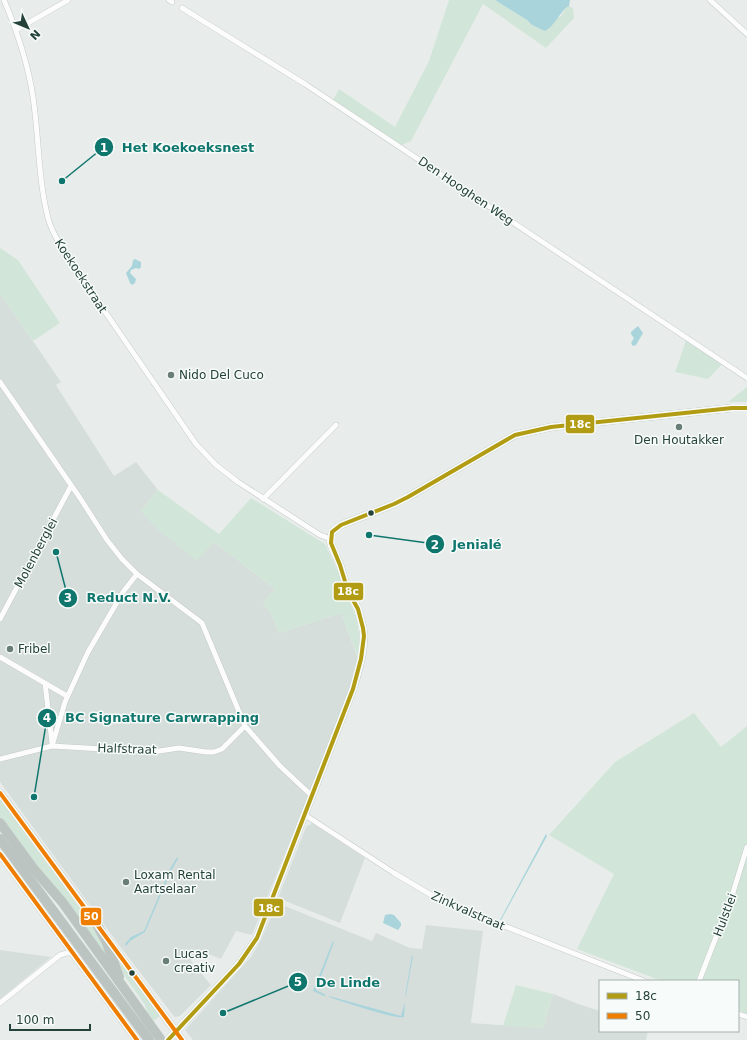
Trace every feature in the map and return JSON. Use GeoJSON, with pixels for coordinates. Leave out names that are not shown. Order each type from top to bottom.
{"type":"FeatureCollection","features":[{"type":"Feature","properties":{"kind":"highway"},"geometry":{"type":"LineString","coordinates":[[0,823],[63,903],[161,1040]]}},
{"type":"Feature","properties":{"kind":"highway"},"geometry":{"type":"LineString","coordinates":[[0,839],[149,1040]]}},
{"type":"Feature","properties":{"kind":"highway"},"geometry":{"type":"LineString","coordinates":[[95,921],[106,941],[121,984]]}},
{"type":"Feature","properties":{"kind":"street","name":"Koekoekstraat"},"geometry":{"type":"LineString","coordinates":[[4,0],[16,30],[31,82],[40,168],[48,219],[57,240],[109,320],[196,444],[226,473],[320,536],[331,539]]}},
{"type":"Feature","properties":{"kind":"street"},"geometry":{"type":"LineString","coordinates":[[16,30],[68,0]]}},
{"type":"Feature","properties":{"kind":"street"},"geometry":{"type":"LineString","coordinates":[[710,0],[747,34]]}},
{"type":"Feature","properties":{"kind":"street","name":"Den Hooghen Weg"},"geometry":{"type":"LineString","coordinates":[[182,8],[311,88],[747,378]]}},
{"type":"Feature","properties":{"kind":"street"},"geometry":{"type":"LineString","coordinates":[[0,382],[107,540],[122,559],[137,574],[202,623],[245,726],[280,766],[311,795]]}},
{"type":"Feature","properties":{"kind":"street"},"geometry":{"type":"LineString","coordinates":[[168,1040],[239,964],[257,938],[353,689],[364,644],[360,618],[333,549],[331,536],[335,529],[341,525],[401,501],[515,435],[551,427],[732,408],[747,408]]}},
{"type":"Feature","properties":{"kind":"street"},"geometry":{"type":"LineString","coordinates":[[263,499],[336,425]]}},
{"type":"Feature","properties":{"kind":"street","name":"Molenberglei"},"geometry":{"type":"LineString","coordinates":[[0,619],[71,486]]}},
{"type":"Feature","properties":{"kind":"street"},"geometry":{"type":"LineString","coordinates":[[52,746],[67,696],[88,652],[123,592],[137,574]]}},
{"type":"Feature","properties":{"kind":"street"},"geometry":{"type":"LineString","coordinates":[[0,657],[67,696]]}},
{"type":"Feature","properties":{"kind":"street"},"geometry":{"type":"LineString","coordinates":[[46,683],[52,746]]}},
{"type":"Feature","properties":{"kind":"street","name":"Halfstraat"},"geometry":{"type":"LineString","coordinates":[[0,759],[52,746],[153,752],[179,748],[214,752],[222,749],[245,726]]}},
{"type":"Feature","properties":{"kind":"street"},"geometry":{"type":"LineString","coordinates":[[0,793],[177,1029],[182,1040]]}},
{"type":"Feature","properties":{"kind":"street","name":"Zinkvalstraat"},"geometry":{"type":"LineString","coordinates":[[305,815],[394,873],[443,902],[641,980]]}},
{"type":"Feature","properties":{"kind":"street","name":"Hulstlei"},"geometry":{"type":"LineString","coordinates":[[698,980],[732,896],[747,848]]}},
{"type":"Feature","properties":{"kind":"street"},"geometry":{"type":"LineString","coordinates":[[0,854],[137,1040]]}},
{"type":"Feature","properties":{"kind":"street"},"geometry":{"type":"LineString","coordinates":[[0,1003],[60,955],[73,953]]}},
{"type":"Feature","properties":{"kind":"shaded area"},"geometry":{"type":"Polygon","coordinates":[[[0,293],[61,382],[56,385],[114,476],[136,462],[158,490],[141,511],[214,542],[275,589],[263,603],[271,613],[279,633],[341,613],[360,664],[311,795],[301,814],[252,935],[236,931],[221,959],[198,950],[191,961],[211,985],[180,1016],[175,1017],[173,1015],[119,945],[0,782],[0,293]]]}},
{"type":"Feature","properties":{"kind":"shaded area"},"geometry":{"type":"Polygon","coordinates":[[[312,823],[365,858],[340,923],[278,898],[306,827],[312,823]]]}},
{"type":"Feature","properties":{"kind":"shaded area"},"geometry":{"type":"Polygon","coordinates":[[[277,903],[372,941],[376,933],[410,948],[422,949],[426,925],[483,931],[471,1023],[543,1028],[553,994],[599,1011],[599,1032],[648,1032],[646,1040],[193,1040],[185,1030],[251,957],[261,940],[277,903]]]}},
{"type":"Feature","properties":{"kind":"shaded area"},"geometry":{"type":"Polygon","coordinates":[[[0,950],[51,957],[0,999],[0,950]]]}},
{"type":"Feature","properties":{"kind":"green space"},"geometry":{"type":"Polygon","coordinates":[[[449,0],[495,0],[527,20],[532,25],[539,28],[561,16],[566,7],[569,6],[573,8],[574,18],[546,48],[483,4],[411,141],[399,146],[332,102],[339,89],[395,127],[429,61],[449,0]]]}},
{"type":"Feature","properties":{"kind":"green space"},"geometry":{"type":"Polygon","coordinates":[[[0,248],[18,260],[60,323],[33,341],[0,293],[0,248]]]}},
{"type":"Feature","properties":{"kind":"green space"},"geometry":{"type":"Polygon","coordinates":[[[687,338],[724,362],[708,379],[675,372],[687,338]]]}},
{"type":"Feature","properties":{"kind":"green space"},"geometry":{"type":"Polygon","coordinates":[[[747,387],[747,401],[728,402],[747,387]]]}},
{"type":"Feature","properties":{"kind":"green space"},"geometry":{"type":"Polygon","coordinates":[[[158,490],[219,534],[251,498],[325,544],[339,574],[357,620],[359,660],[341,613],[279,633],[271,613],[263,603],[275,589],[214,542],[197,561],[156,528],[141,511],[158,490]]]}},
{"type":"Feature","properties":{"kind":"green space"},"geometry":{"type":"Polygon","coordinates":[[[694,713],[721,747],[747,726],[747,1014],[739,1010],[739,980],[659,980],[577,949],[614,874],[549,835],[615,762],[694,713]]]}},
{"type":"Feature","properties":{"kind":"green space"},"geometry":{"type":"Polygon","coordinates":[[[0,799],[100,935],[111,963],[0,817],[0,799]]]}},
{"type":"Feature","properties":{"kind":"green space"},"geometry":{"type":"Polygon","coordinates":[[[116,956],[160,1016],[153,1021],[147,1012],[145,1005],[121,971],[116,956]]]}},
{"type":"Feature","properties":{"kind":"green space"},"geometry":{"type":"Polygon","coordinates":[[[516,985],[553,994],[543,1028],[503,1026],[516,985]]]}},
{"type":"Feature","properties":{"kind":"water"},"geometry":{"type":"Polygon","coordinates":[[[495,0],[570,0],[569,6],[566,7],[552,25],[545,31],[532,25],[527,20],[495,0]]]}},
{"type":"Feature","properties":{"kind":"water"},"geometry":{"type":"Polygon","coordinates":[[[135,259],[141,262],[141,267],[139,269],[136,268],[131,270],[130,273],[136,279],[135,283],[132,285],[126,273],[132,266],[133,260],[135,259]]]}},
{"type":"Feature","properties":{"kind":"water"},"geometry":{"type":"Polygon","coordinates":[[[638,326],[643,333],[636,345],[633,346],[631,343],[634,338],[631,332],[638,326]]]}},
{"type":"Feature","properties":{"kind":"water"},"geometry":{"type":"Polygon","coordinates":[[[546,834],[547,836],[500,920],[546,834]]]}},
{"type":"Feature","properties":{"kind":"water"},"geometry":{"type":"Polygon","coordinates":[[[177,857],[178,859],[172,869],[145,932],[130,941],[126,946],[125,944],[131,937],[144,931],[170,869],[177,857]]]}},
{"type":"Feature","properties":{"kind":"water"},"geometry":{"type":"Polygon","coordinates":[[[385,915],[394,915],[401,923],[398,930],[383,923],[385,915]]]}},
{"type":"Feature","properties":{"kind":"water"},"geometry":{"type":"Polygon","coordinates":[[[333,941],[334,942],[316,990],[326,995],[324,996],[313,991],[333,941]]]}},
{"type":"Feature","properties":{"kind":"water"},"geometry":{"type":"Polygon","coordinates":[[[412,955],[413,956],[405,996],[412,955]]]}},
{"type":"Feature","properties":{"kind":"water"},"geometry":{"type":"Polygon","coordinates":[[[329,996],[401,1016],[405,1002],[404,1017],[380,1013],[329,996]]]}},
{"type":"Feature","properties":{"kind":"transit line","name":"18c"},"geometry":{"type":"LineString","coordinates":[[168,1040],[239,964],[257,938],[353,689],[361,659],[364,636],[363,628],[358,609],[348,591],[331,543],[332,532],[341,525],[408,497],[515,435],[551,427],[732,408],[747,408]]}},
{"type":"Feature","properties":{"kind":"transit line","name":"50"},"geometry":{"type":"LineString","coordinates":[[0,793],[182,1040]]}},
{"type":"Feature","properties":{"kind":"transit line","name":"50"},"geometry":{"type":"LineString","coordinates":[[0,854],[137,1040]]}},
{"type":"Feature","properties":{"kind":"place","name":"Het Koekoeksnest"},"geometry":{"type":"Point","coordinates":[62,181]}},
{"type":"Feature","properties":{"kind":"place","name":"Nido Del Cuco"},"geometry":{"type":"Point","coordinates":[171,375]}},
{"type":"Feature","properties":{"kind":"place","name":"Den Houtakker"},"geometry":{"type":"Point","coordinates":[679,427]}},
{"type":"Feature","properties":{"kind":"place","name":"Jenialé"},"geometry":{"type":"Point","coordinates":[369,535]}},
{"type":"Feature","properties":{"kind":"place","name":"Reduct N.V."},"geometry":{"type":"Point","coordinates":[56,552]}},
{"type":"Feature","properties":{"kind":"place","name":"Fribel"},"geometry":{"type":"Point","coordinates":[10,649]}},
{"type":"Feature","properties":{"kind":"place","name":"BC Signature Carwrapping"},"geometry":{"type":"Point","coordinates":[34,797]}},
{"type":"Feature","properties":{"kind":"place","name":"Loxam Rental Aartselaar"},"geometry":{"type":"Point","coordinates":[126,882]}},
{"type":"Feature","properties":{"kind":"place","name":"Lucas creativ"},"geometry":{"type":"Point","coordinates":[166,961]}},
{"type":"Feature","properties":{"kind":"place","name":"De Linde"},"geometry":{"type":"Point","coordinates":[223,1013]}}]}
